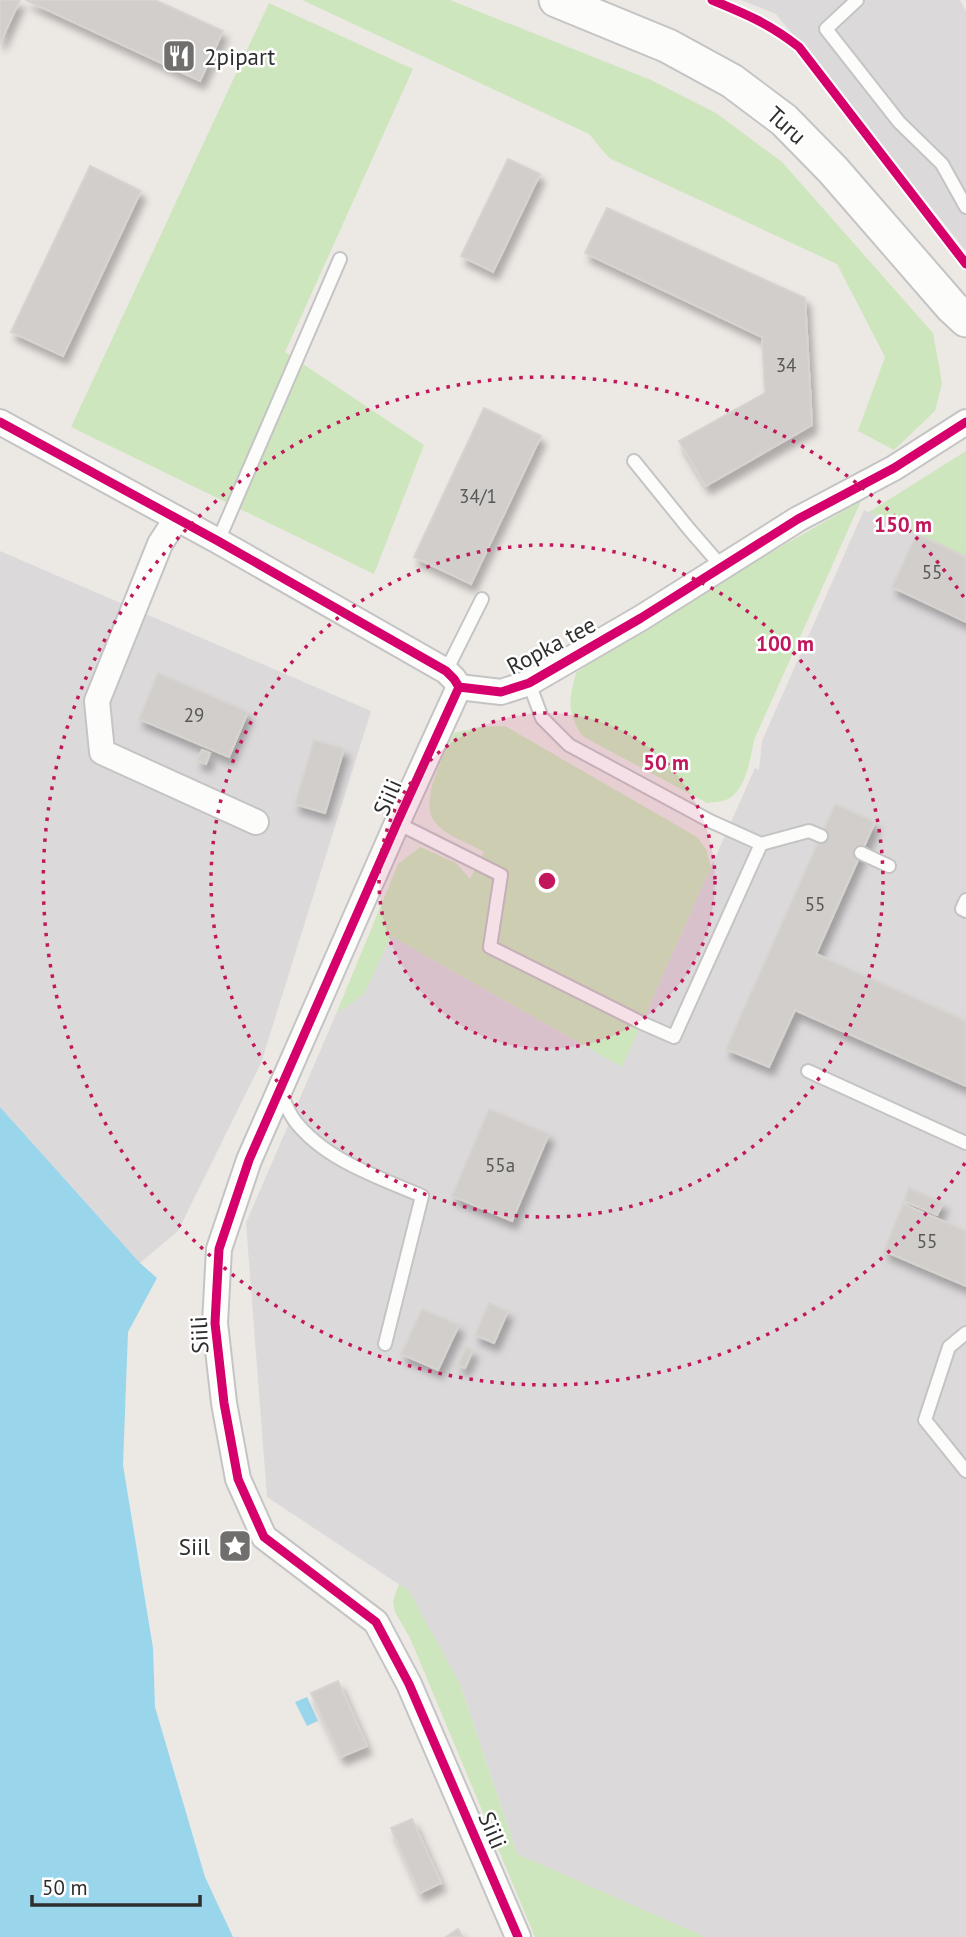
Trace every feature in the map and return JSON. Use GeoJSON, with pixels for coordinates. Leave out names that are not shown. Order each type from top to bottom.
{"type":"FeatureCollection","features":[{"type":"Feature","properties":{"kind":"main road","name":"Turu"},"geometry":{"type":"LineString","coordinates":[[556,0],[668,46],[732,81],[785,120],[834,170],[966,320]]}},
{"type":"Feature","properties":{"kind":"street","name":"Ropka tee"},"geometry":{"type":"LineString","coordinates":[[0,422],[218,541],[452,679],[501,692],[529,682],[642,618],[798,519],[894,468],[966,422]]}},
{"type":"Feature","properties":{"kind":"street"},"geometry":{"type":"LineString","coordinates":[[176,519],[160,544],[97,701],[102,752],[256,822]]}},
{"type":"Feature","properties":{"kind":"street","name":"Siili"},"geometry":{"type":"LineString","coordinates":[[452,679],[397,822],[249,1160],[219,1249],[215,1323],[224,1403],[237,1479],[264,1537],[376,1622],[409,1684],[518,1937]]}},
{"type":"Feature","properties":{"kind":"lane"},"geometry":{"type":"LineString","coordinates":[[857,0],[826,29],[899,122],[942,164],[966,207]]}},
{"type":"Feature","properties":{"kind":"lane"},"geometry":{"type":"LineString","coordinates":[[218,541],[340,259]]}},
{"type":"Feature","properties":{"kind":"lane"},"geometry":{"type":"LineString","coordinates":[[634,461],[722,567]]}},
{"type":"Feature","properties":{"kind":"lane"},"geometry":{"type":"LineString","coordinates":[[452,679],[482,599]]}},
{"type":"Feature","properties":{"kind":"lane"},"geometry":{"type":"LineString","coordinates":[[529,682],[542,718],[569,745],[710,821],[761,844],[809,831],[821,836]]}},
{"type":"Feature","properties":{"kind":"lane"},"geometry":{"type":"LineString","coordinates":[[397,822],[501,875],[490,947],[674,1037],[761,844]]}},
{"type":"Feature","properties":{"kind":"lane"},"geometry":{"type":"LineString","coordinates":[[860,853],[889,866]]}},
{"type":"Feature","properties":{"kind":"lane"},"geometry":{"type":"LineString","coordinates":[[966,900],[962,909],[966,911]]}},
{"type":"Feature","properties":{"kind":"lane"},"geometry":{"type":"LineString","coordinates":[[808,1071],[966,1143]]}},
{"type":"Feature","properties":{"kind":"lane"},"geometry":{"type":"LineString","coordinates":[[279,1091],[294,1120],[323,1149],[358,1168],[422,1196],[385,1344]]}},
{"type":"Feature","properties":{"kind":"lane"},"geometry":{"type":"LineString","coordinates":[[966,1333],[949,1347],[925,1420],[966,1471]]}},
{"type":"Feature","properties":{"kind":"shaded area"},"geometry":{"type":"Polygon","coordinates":[[[741,0],[960,0],[966,11],[966,251],[776,14],[741,0]]]}},
{"type":"Feature","properties":{"kind":"shaded area"},"geometry":{"type":"Polygon","coordinates":[[[864,510],[966,557],[966,1937],[705,1937],[517,1854],[460,1684],[409,1591],[267,1497],[246,1223],[336,1014],[364,994],[391,936],[622,1067],[755,768],[759,770],[762,741],[864,510]]]}},
{"type":"Feature","properties":{"kind":"shaded area"},"geometry":{"type":"Polygon","coordinates":[[[0,551],[371,711],[261,1063],[178,1231],[140,1263],[0,1107],[0,551]]]}},
{"type":"Feature","properties":{"kind":"green space"},"geometry":{"type":"Polygon","coordinates":[[[302,0],[450,0],[651,80],[716,113],[782,162],[933,333],[942,383],[935,411],[894,450],[858,431],[885,357],[837,264],[609,158],[589,134],[302,0]]]}},
{"type":"Feature","properties":{"kind":"green space"},"geometry":{"type":"Polygon","coordinates":[[[269,3],[413,69],[285,352],[424,445],[374,574],[71,427],[269,3]]]}},
{"type":"Feature","properties":{"kind":"green space"},"geometry":{"type":"Polygon","coordinates":[[[966,451],[966,557],[869,512],[966,451]]]}},
{"type":"Feature","properties":{"kind":"green space"},"geometry":{"type":"Polygon","coordinates":[[[861,501],[754,740],[744,780],[736,793],[722,801],[707,803],[582,736],[573,719],[570,705],[576,673],[630,633],[861,501]]]}},
{"type":"Feature","properties":{"kind":"green space"},"geometry":{"type":"Polygon","coordinates":[[[505,726],[697,837],[706,849],[711,867],[622,1067],[391,936],[364,994],[336,1014],[398,864],[420,847],[456,863],[470,879],[484,852],[451,835],[434,821],[430,812],[431,789],[454,733],[479,727],[505,726]]]}},
{"type":"Feature","properties":{"kind":"green space"},"geometry":{"type":"Polygon","coordinates":[[[399,1584],[409,1591],[460,1684],[517,1854],[705,1937],[535,1937],[410,1638],[395,1612],[393,1601],[399,1584]]]}},
{"type":"Feature","properties":{"kind":"water"},"geometry":{"type":"Polygon","coordinates":[[[0,1107],[140,1263],[157,1278],[128,1332],[123,1465],[153,1648],[155,1707],[205,1877],[233,1937],[0,1937],[0,1107]]]}},
{"type":"Feature","properties":{"kind":"water"},"geometry":{"type":"Polygon","coordinates":[[[307,1697],[318,1721],[307,1726],[295,1702],[307,1697]]]}},
{"type":"Feature","properties":{"kind":"building"},"geometry":{"type":"Polygon","coordinates":[[[0,0],[20,0],[0,43],[0,0]]]}},
{"type":"Feature","properties":{"kind":"building","name":"2pipart"},"geometry":{"type":"Polygon","coordinates":[[[26,0],[155,0],[223,31],[200,81],[26,0]]]}},
{"type":"Feature","properties":{"kind":"building"},"geometry":{"type":"Polygon","coordinates":[[[508,159],[540,174],[493,272],[461,256],[508,159]]]}},
{"type":"Feature","properties":{"kind":"building"},"geometry":{"type":"Polygon","coordinates":[[[90,166],[141,191],[63,356],[11,332],[90,166]]]}},
{"type":"Feature","properties":{"kind":"building"},"geometry":{"type":"Polygon","coordinates":[[[607,208],[805,298],[812,425],[706,486],[679,441],[765,393],[762,337],[585,253],[607,208]]]}},
{"type":"Feature","properties":{"kind":"building"},"geometry":{"type":"Polygon","coordinates":[[[484,408],[541,436],[471,584],[414,557],[484,408]]]}},
{"type":"Feature","properties":{"kind":"building"},"geometry":{"type":"Polygon","coordinates":[[[917,534],[966,557],[966,622],[892,587],[917,534]]]}},
{"type":"Feature","properties":{"kind":"building"},"geometry":{"type":"Polygon","coordinates":[[[158,673],[248,712],[229,757],[139,719],[158,673]]]}},
{"type":"Feature","properties":{"kind":"building"},"geometry":{"type":"Polygon","coordinates":[[[314,740],[344,749],[325,813],[295,804],[314,740]]]}},
{"type":"Feature","properties":{"kind":"building"},"geometry":{"type":"Polygon","coordinates":[[[202,750],[210,753],[206,764],[197,760],[202,750]]]}},
{"type":"Feature","properties":{"kind":"building"},"geometry":{"type":"Polygon","coordinates":[[[835,804],[875,822],[816,954],[966,1021],[966,1086],[795,1010],[769,1067],[726,1049],[835,804]]]}},
{"type":"Feature","properties":{"kind":"building"},"geometry":{"type":"Polygon","coordinates":[[[489,1109],[549,1134],[512,1221],[452,1196],[489,1109]]]}},
{"type":"Feature","properties":{"kind":"building"},"geometry":{"type":"Polygon","coordinates":[[[909,1188],[943,1203],[937,1215],[904,1201],[909,1188]]]}},
{"type":"Feature","properties":{"kind":"building"},"geometry":{"type":"Polygon","coordinates":[[[903,1204],[966,1231],[966,1286],[884,1251],[903,1204]]]}},
{"type":"Feature","properties":{"kind":"building"},"geometry":{"type":"Polygon","coordinates":[[[489,1303],[508,1311],[494,1343],[475,1335],[489,1303]]]}},
{"type":"Feature","properties":{"kind":"building"},"geometry":{"type":"Polygon","coordinates":[[[422,1309],[459,1325],[438,1370],[401,1354],[422,1309]]]}},
{"type":"Feature","properties":{"kind":"building"},"geometry":{"type":"Polygon","coordinates":[[[466,1347],[473,1350],[465,1368],[458,1365],[466,1347]]]}},
{"type":"Feature","properties":{"kind":"building"},"geometry":{"type":"Polygon","coordinates":[[[338,1681],[367,1746],[341,1757],[311,1693],[338,1681]]]}},
{"type":"Feature","properties":{"kind":"building"},"geometry":{"type":"Polygon","coordinates":[[[412,1819],[441,1883],[420,1893],[391,1828],[412,1819]]]}},
{"type":"Feature","properties":{"kind":"building"},"geometry":{"type":"Polygon","coordinates":[[[458,1929],[463,1937],[446,1937],[458,1929]]]}},
{"type":"Feature","properties":{"kind":"cycle path"},"geometry":{"type":"LineString","coordinates":[[712,0],[757,20],[799,47],[966,264]]}},
{"type":"Feature","properties":{"kind":"cycle path"},"geometry":{"type":"LineString","coordinates":[[0,422],[218,541],[446,671],[459,687],[501,692],[529,683],[641,618],[798,519],[894,468],[966,422]]}},
{"type":"Feature","properties":{"kind":"cycle path"},"geometry":{"type":"LineString","coordinates":[[459,687],[249,1160],[219,1249],[215,1323],[224,1403],[238,1479],[264,1537],[376,1622],[409,1684],[518,1937]]}},
{"type":"Feature","properties":{"kind":"place","name":"2pipart"},"geometry":{"type":"Point","coordinates":[179,56]}},
{"type":"Feature","properties":{"kind":"place","name":"Siil"},"geometry":{"type":"Point","coordinates":[235,1546]}}]}
